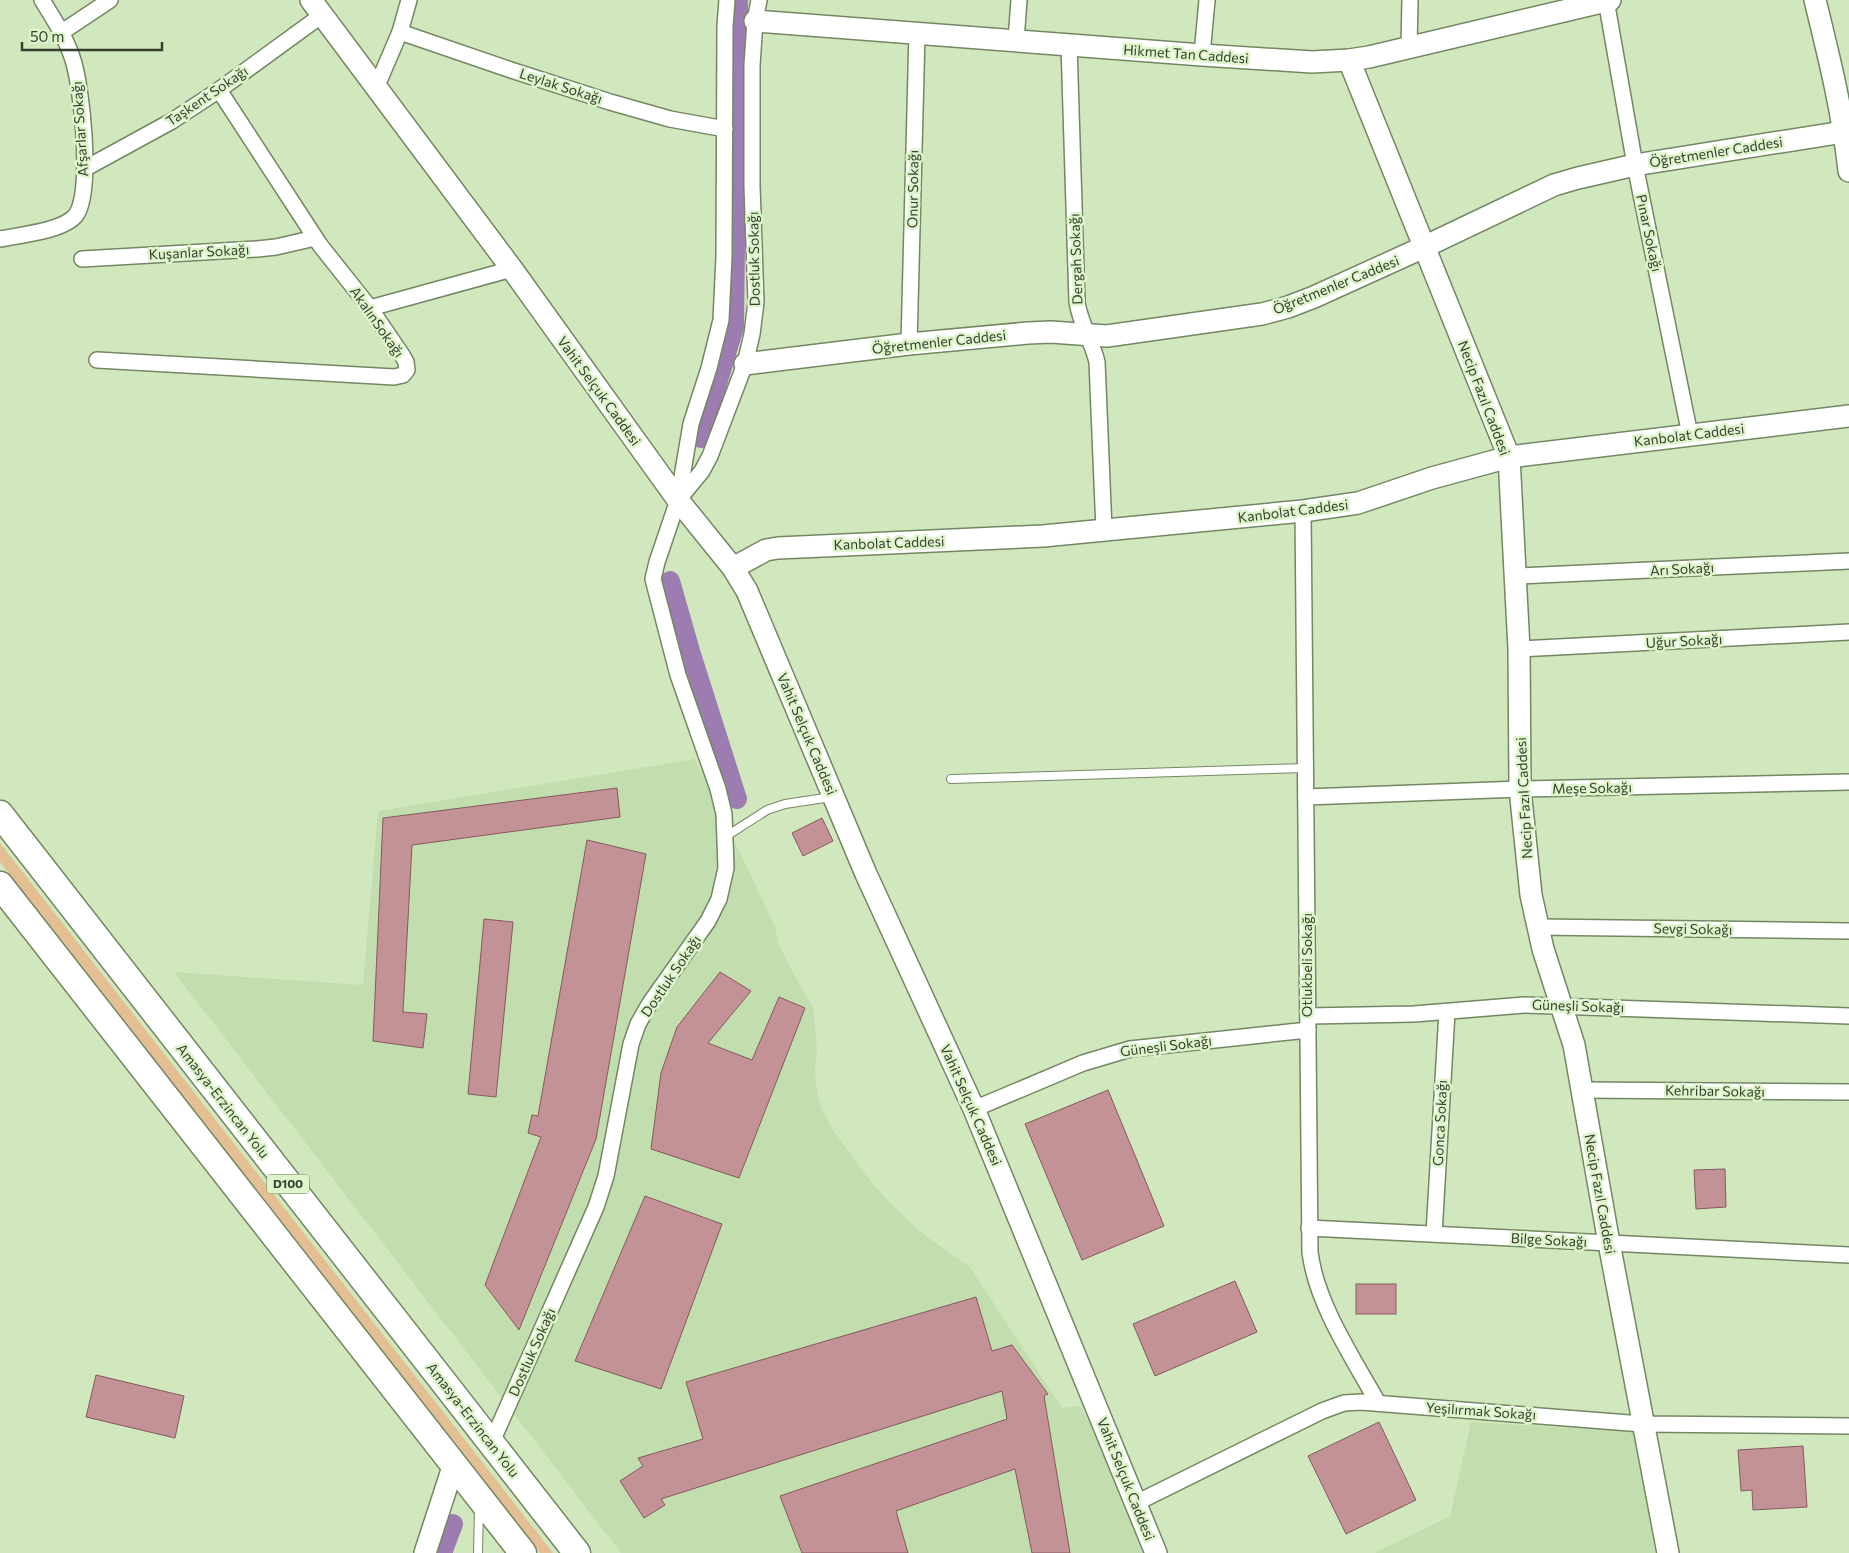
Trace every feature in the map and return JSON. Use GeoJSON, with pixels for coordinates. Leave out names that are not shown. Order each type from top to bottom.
{"type":"FeatureCollection","features":[{"type":"Feature","properties":{"kind":"highway","name":"Amasya-Erzincan Yolu"},"geometry":{"type":"LineString","coordinates":[[0,814],[577,1553]]}},
{"type":"Feature","properties":{"kind":"highway","name":"D100"},"geometry":{"type":"LineString","coordinates":[[0,885],[523,1553]]}},
{"type":"Feature","properties":{"kind":"street","name":"Afşarlar Sokağı"},"geometry":{"type":"LineString","coordinates":[[0,239],[52,228],[66,222],[76,215],[81,203],[86,168],[77,77],[73,59],[62,32],[42,0]]}},
{"type":"Feature","properties":{"kind":"street"},"geometry":{"type":"LineString","coordinates":[[62,32],[110,0]]}},
{"type":"Feature","properties":{"kind":"street"},"geometry":{"type":"LineString","coordinates":[[376,88],[400,32],[410,0]]}},
{"type":"Feature","properties":{"kind":"street","name":"Dostluk Sokağı"},"geometry":{"type":"LineString","coordinates":[[491,1444],[596,1207],[606,1176],[631,1044],[638,1024],[650,1003],[708,921],[719,899],[726,868],[724,814],[718,789],[678,675],[653,579],[656,562],[678,500],[691,424],[709,368],[721,320],[725,26],[727,0]]}},
{"type":"Feature","properties":{"kind":"street"},"geometry":{"type":"LineString","coordinates":[[1016,41],[1019,0]]}},
{"type":"Feature","properties":{"kind":"street"},"geometry":{"type":"LineString","coordinates":[[1202,55],[1208,0]]}},
{"type":"Feature","properties":{"kind":"street"},"geometry":{"type":"LineString","coordinates":[[1409,47],[1410,0]]}},
{"type":"Feature","properties":{"kind":"street","name":"Pınar Sokağı"},"geometry":{"type":"LineString","coordinates":[[1606,0],[1635,165],[1690,435]]}},
{"type":"Feature","properties":{"kind":"street","name":"Hikmet Tan Caddesi"},"geometry":{"type":"LineString","coordinates":[[757,10],[917,33],[1312,62],[1348,60],[1610,0]]}},
{"type":"Feature","properties":{"kind":"street"},"geometry":{"type":"LineString","coordinates":[[1815,0],[1847,131],[1849,171]]}},
{"type":"Feature","properties":{"kind":"street","name":"Vahit Selçuk Caddesi"},"geometry":{"type":"LineString","coordinates":[[317,7],[512,269],[678,500],[733,568],[747,591],[866,874],[974,1109],[1156,1553]]}},
{"type":"Feature","properties":{"kind":"street","name":"Taşkent Sokağı"},"geometry":{"type":"LineString","coordinates":[[86,168],[172,121],[218,90],[317,7]]}},
{"type":"Feature","properties":{"kind":"street","name":"Dostluk Sokağı"},"geometry":{"type":"LineString","coordinates":[[678,500],[702,471],[710,456],[745,364],[752,334],[756,302],[752,186],[752,65],[757,10]]}},
{"type":"Feature","properties":{"kind":"street","name":"Leylak Sokağı"},"geometry":{"type":"LineString","coordinates":[[400,32],[610,102],[670,119],[725,129]]}},
{"type":"Feature","properties":{"kind":"street","name":"Onur Sokağı"},"geometry":{"type":"LineString","coordinates":[[909,344],[917,33]]}},
{"type":"Feature","properties":{"kind":"street","name":"Dergah Sokağı"},"geometry":{"type":"LineString","coordinates":[[1069,45],[1077,302],[1079,313],[1094,347],[1099,382],[1104,530]]}},
{"type":"Feature","properties":{"kind":"street","name":"Necip Fazıl Caddesi"},"geometry":{"type":"LineString","coordinates":[[1348,60],[1509,457],[1519,649],[1520,789],[1531,895],[1538,926],[1574,1045],[1642,1424],[1668,1553]]}},
{"type":"Feature","properties":{"kind":"street","name":"AkalınSokağı"},"geometry":{"type":"LineString","coordinates":[[97,360],[394,377],[403,375],[407,370],[406,362],[370,308],[315,238],[218,90]]}},
{"type":"Feature","properties":{"kind":"street","name":"Öğretmenler Caddesi"},"geometry":{"type":"LineString","coordinates":[[745,364],[909,344],[1028,333],[1051,332],[1107,336],[1262,314],[1314,297],[1554,185],[1635,165],[1847,131]]}},
{"type":"Feature","properties":{"kind":"street","name":"Kuşanlar Sokağı"},"geometry":{"type":"LineString","coordinates":[[82,258],[257,249],[315,238]]}},
{"type":"Feature","properties":{"kind":"street"},"geometry":{"type":"LineString","coordinates":[[370,308],[512,269]]}},
{"type":"Feature","properties":{"kind":"street","name":"Kanbolat Caddesi"},"geometry":{"type":"LineString","coordinates":[[733,568],[766,550],[778,548],[983,540],[1303,511],[1358,503],[1432,478],[1509,457],[1849,416]]}},
{"type":"Feature","properties":{"kind":"street","name":"Otlukbeli Sokağı"},"geometry":{"type":"LineString","coordinates":[[1303,511],[1310,1228],[1312,1268],[1324,1303],[1378,1403]]}},
{"type":"Feature","properties":{"kind":"street","name":"Arı Sokağı"},"geometry":{"type":"LineString","coordinates":[[1516,576],[1849,561]]}},
{"type":"Feature","properties":{"kind":"street","name":"Uğur Sokağı"},"geometry":{"type":"LineString","coordinates":[[1519,649],[1849,632]]}},
{"type":"Feature","properties":{"kind":"street","name":"Meşe Sokağı"},"geometry":{"type":"LineString","coordinates":[[1306,797],[1520,789],[1849,782]]}},
{"type":"Feature","properties":{"kind":"street","name":"Sevgi Sokağı"},"geometry":{"type":"LineString","coordinates":[[1538,926],[1849,931]]}},
{"type":"Feature","properties":{"kind":"street","name":"Güneşli Sokağı"},"geometry":{"type":"LineString","coordinates":[[974,1109],[1083,1063],[1130,1049],[1308,1023],[1524,1005],[1849,1016]]}},
{"type":"Feature","properties":{"kind":"street","name":"Gonca Sokağı"},"geometry":{"type":"LineString","coordinates":[[1434,1234],[1446,1012]]}},
{"type":"Feature","properties":{"kind":"street","name":"Kehribar Sokağı"},"geometry":{"type":"LineString","coordinates":[[1581,1090],[1849,1092]]}},
{"type":"Feature","properties":{"kind":"street","name":"Bilge Sokağı"},"geometry":{"type":"LineString","coordinates":[[1310,1228],[1849,1255]]}},
{"type":"Feature","properties":{"kind":"street","name":"Yeşilırmak Sokağı"},"geometry":{"type":"LineString","coordinates":[[1136,1503],[1322,1411],[1344,1403],[1378,1403],[1642,1424],[1849,1426]]}},
{"type":"Feature","properties":{"kind":"street"},"geometry":{"type":"LineString","coordinates":[[425,1553],[454,1464]]}},
{"type":"Feature","properties":{"kind":"lane"},"geometry":{"type":"LineString","coordinates":[[951,779],[1306,768]]}},
{"type":"Feature","properties":{"kind":"lane"},"geometry":{"type":"LineString","coordinates":[[725,838],[767,810],[785,804],[833,797]]}},
{"type":"Feature","properties":{"kind":"lane"},"geometry":{"type":"LineString","coordinates":[[478,1553],[480,1496]]}},
{"type":"Feature","properties":{"kind":"shaded area"},"geometry":{"type":"Polygon","coordinates":[[[695,759],[774,924],[779,944],[813,1008],[817,1049],[815,1071],[817,1092],[822,1110],[832,1129],[887,1200],[919,1231],[970,1267],[1062,1408],[1080,1406],[1162,1553],[621,1553],[174,972],[363,985],[378,811],[695,759]]]}},
{"type":"Feature","properties":{"kind":"shaded area"},"geometry":{"type":"Polygon","coordinates":[[[0,843],[553,1553],[540,1553],[0,862],[0,843]]]}},
{"type":"Feature","properties":{"kind":"shaded area"},"geometry":{"type":"Polygon","coordinates":[[[1471,1422],[1636,1432],[1655,1553],[1375,1553],[1450,1516],[1471,1422]]]}},
{"type":"Feature","properties":{"kind":"building"},"geometry":{"type":"Polygon","coordinates":[[[617,788],[620,817],[412,845],[403,1012],[427,1014],[423,1048],[373,1041],[383,818],[617,788]]]}},
{"type":"Feature","properties":{"kind":"building"},"geometry":{"type":"Polygon","coordinates":[[[822,818],[833,841],[803,856],[792,833],[822,818]]]}},
{"type":"Feature","properties":{"kind":"building"},"geometry":{"type":"Polygon","coordinates":[[[587,840],[646,854],[596,1139],[519,1330],[485,1285],[541,1137],[528,1133],[532,1115],[538,1116],[587,840]]]}},
{"type":"Feature","properties":{"kind":"building"},"geometry":{"type":"Polygon","coordinates":[[[484,919],[513,922],[496,1097],[468,1094],[484,919]]]}},
{"type":"Feature","properties":{"kind":"building"},"geometry":{"type":"Polygon","coordinates":[[[720,972],[751,991],[708,1043],[752,1060],[779,997],[805,1008],[739,1178],[651,1149],[661,1073],[677,1027],[720,972]]]}},
{"type":"Feature","properties":{"kind":"building"},"geometry":{"type":"Polygon","coordinates":[[[1108,1090],[1164,1226],[1082,1260],[1025,1124],[1108,1090]]]}},
{"type":"Feature","properties":{"kind":"building"},"geometry":{"type":"Polygon","coordinates":[[[1725,1169],[1726,1207],[1696,1209],[1694,1170],[1725,1169]]]}},
{"type":"Feature","properties":{"kind":"building"},"geometry":{"type":"Polygon","coordinates":[[[645,1196],[722,1224],[661,1389],[575,1361],[645,1196]]]}},
{"type":"Feature","properties":{"kind":"building"},"geometry":{"type":"Polygon","coordinates":[[[1235,1281],[1257,1332],[1155,1376],[1133,1324],[1235,1281]]]}},
{"type":"Feature","properties":{"kind":"building"},"geometry":{"type":"Polygon","coordinates":[[[1356,1284],[1396,1284],[1396,1314],[1356,1314],[1356,1284]]]}},
{"type":"Feature","properties":{"kind":"building"},"geometry":{"type":"Polygon","coordinates":[[[976,1297],[992,1351],[1012,1345],[1048,1394],[1044,1396],[1070,1553],[1032,1553],[1015,1469],[896,1511],[908,1553],[802,1553],[780,1496],[1007,1419],[1002,1391],[661,1499],[665,1505],[644,1518],[620,1481],[643,1466],[638,1458],[703,1439],[686,1382],[976,1297]]]}},
{"type":"Feature","properties":{"kind":"building"},"geometry":{"type":"Polygon","coordinates":[[[96,1375],[184,1396],[175,1438],[86,1417],[96,1375]]]}},
{"type":"Feature","properties":{"kind":"building"},"geometry":{"type":"Polygon","coordinates":[[[1379,1422],[1416,1500],[1346,1534],[1308,1456],[1379,1422]]]}},
{"type":"Feature","properties":{"kind":"building"},"geometry":{"type":"Polygon","coordinates":[[[1803,1446],[1807,1507],[1753,1510],[1752,1490],[1741,1491],[1738,1450],[1803,1446]]]}},
{"type":"Feature","properties":{"kind":"waterway"},"geometry":{"type":"LineString","coordinates":[[701,438],[734,327],[738,0]]}},
{"type":"Feature","properties":{"kind":"waterway"},"geometry":{"type":"LineString","coordinates":[[670,581],[737,799]]}},
{"type":"Feature","properties":{"kind":"waterway"},"geometry":{"type":"LineString","coordinates":[[442,1553],[453,1524]]}}]}
